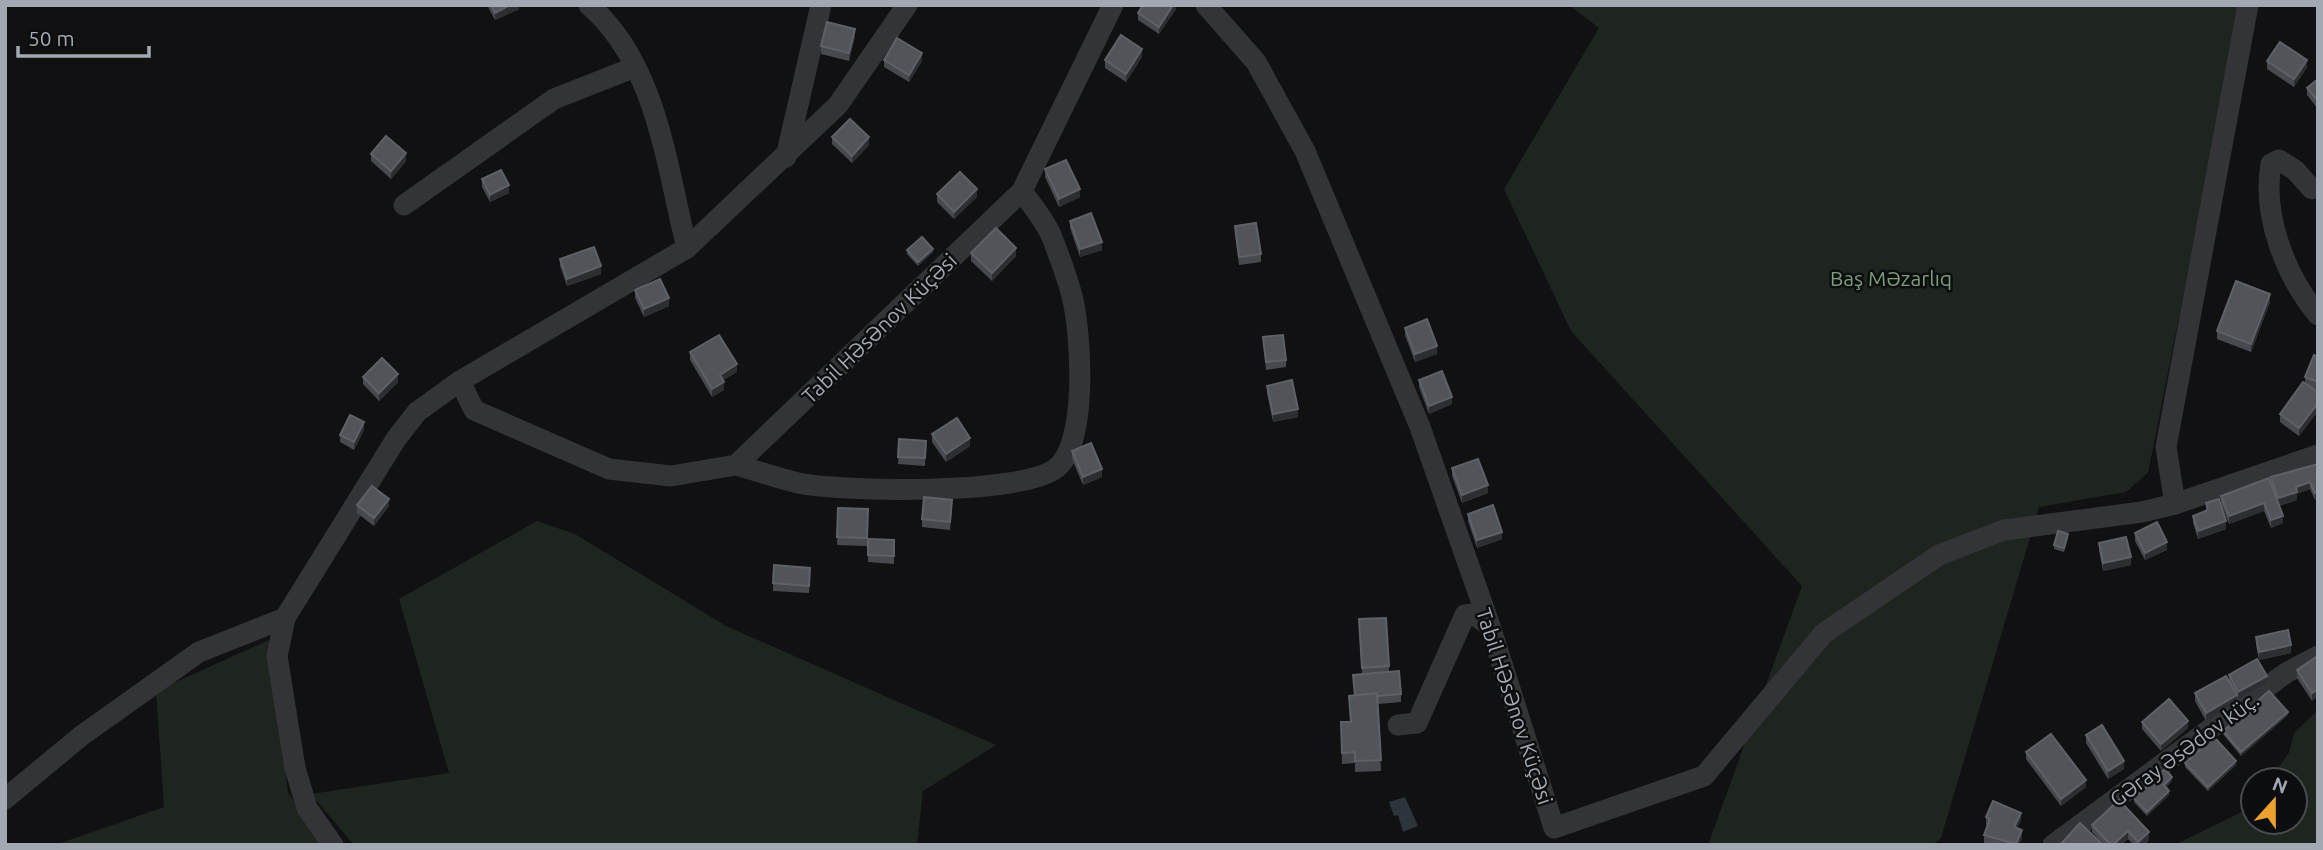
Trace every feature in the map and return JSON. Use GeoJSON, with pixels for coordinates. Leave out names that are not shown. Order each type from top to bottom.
{"type":"FeatureCollection","features":[{"type":"Feature","properties":{"kind":"street"},"geometry":{"type":"LineString","coordinates":[[589,5],[606,20],[646,84],[687,248]]}},
{"type":"Feature","properties":{"kind":"street"},"geometry":{"type":"LineString","coordinates":[[786,157],[821,5]]}},
{"type":"Feature","properties":{"kind":"street"},"geometry":{"type":"LineString","coordinates":[[333,845],[307,808],[295,768],[277,656],[285,618],[396,439],[417,412],[460,382],[687,248],[838,106],[907,5]]}},
{"type":"Feature","properties":{"kind":"street","name":"Tabil Həsənov Küçəsi"},"geometry":{"type":"LineString","coordinates":[[737,466],[1023,191],[1114,5]]}},
{"type":"Feature","properties":{"kind":"street","name":"Tabil Həsənov Küçəsi"},"geometry":{"type":"LineString","coordinates":[[1206,5],[1256,62],[1305,152],[1420,427],[1490,626],[1550,836],[1704,776],[1824,633],[1938,555],[2004,530],[2142,512],[2175,505],[2318,455]]}},
{"type":"Feature","properties":{"kind":"street"},"geometry":{"type":"LineString","coordinates":[[2175,505],[2166,447],[2248,5]]}},
{"type":"Feature","properties":{"kind":"street"},"geometry":{"type":"LineString","coordinates":[[404,205],[554,99],[635,67]]}},
{"type":"Feature","properties":{"kind":"street"},"geometry":{"type":"LineString","coordinates":[[2312,189],[2295,170],[2278,160],[2271,164],[2271,198],[2277,239],[2288,268],[2318,315]]}},
{"type":"Feature","properties":{"kind":"street"},"geometry":{"type":"LineString","coordinates":[[460,382],[474,410],[609,469],[671,476],[737,466],[799,483],[920,490],[1018,482],[1055,469],[1067,454],[1076,424],[1080,362],[1068,285],[1052,237],[1023,191]]}},
{"type":"Feature","properties":{"kind":"street"},"geometry":{"type":"LineString","coordinates":[[1398,726],[1417,723],[1465,615],[1474,614],[1490,626]]}},
{"type":"Feature","properties":{"kind":"street"},"geometry":{"type":"LineString","coordinates":[[5,799],[81,736],[199,652],[285,618]]}},
{"type":"Feature","properties":{"kind":"street","name":"Gəray Əsədov küç."},"geometry":{"type":"LineString","coordinates":[[2053,845],[2286,673],[2318,656]]}},
{"type":"Feature","properties":{"kind":"green space","name":"Baş Məzarlıq"},"geometry":{"type":"Polygon","coordinates":[[[1569,5],[2241,5],[2148,473],[2126,492],[2039,507],[1941,838],[1932,845],[1708,845],[1802,586],[1571,331],[1504,189],[1599,28],[1569,5]]]}},
{"type":"Feature","properties":{"kind":"green space"},"geometry":{"type":"Polygon","coordinates":[[[537,521],[575,534],[726,626],[996,745],[923,791],[917,845],[354,845],[311,794],[449,773],[399,599],[537,521]]]}},
{"type":"Feature","properties":{"kind":"green space"},"geometry":{"type":"Polygon","coordinates":[[[269,640],[288,792],[322,845],[55,845],[164,807],[156,691],[269,640]]]}},
{"type":"Feature","properties":{"kind":"green space"},"geometry":{"type":"Polygon","coordinates":[[[2318,710],[2318,845],[2174,845],[2239,813],[2239,836],[2309,836],[2309,766],[2279,766],[2289,753],[2294,733],[2318,710]]]}},
{"type":"Feature","properties":{"kind":"shaded area"},"geometry":{"type":"Polygon","coordinates":[[[1405,797],[1418,826],[1403,832],[1398,815],[1394,816],[1389,802],[1405,797]]]}},
{"type":"Feature","properties":{"kind":"building"},"geometry":{"type":"Polygon","coordinates":[[[491,5],[510,5],[495,13],[491,5]]]}},
{"type":"Feature","properties":{"kind":"building"},"geometry":{"type":"Polygon","coordinates":[[[1143,5],[1173,5],[1159,27],[1138,13],[1143,5]]]}},
{"type":"Feature","properties":{"kind":"building"},"geometry":{"type":"Polygon","coordinates":[[[827,22],[855,29],[849,53],[821,46],[827,22]]]}},
{"type":"Feature","properties":{"kind":"building"},"geometry":{"type":"Polygon","coordinates":[[[1121,35],[1142,49],[1126,74],[1105,60],[1121,35]]]}},
{"type":"Feature","properties":{"kind":"building"},"geometry":{"type":"Polygon","coordinates":[[[897,38],[922,53],[909,75],[884,60],[897,38]]]}},
{"type":"Feature","properties":{"kind":"building"},"geometry":{"type":"Polygon","coordinates":[[[2280,42],[2307,60],[2294,79],[2267,61],[2280,42]]]}},
{"type":"Feature","properties":{"kind":"building"},"geometry":{"type":"Polygon","coordinates":[[[2318,79],[2318,101],[2307,88],[2318,79]]]}},
{"type":"Feature","properties":{"kind":"building"},"geometry":{"type":"Polygon","coordinates":[[[850,119],[869,137],[852,156],[832,137],[850,119]]]}},
{"type":"Feature","properties":{"kind":"building"},"geometry":{"type":"Polygon","coordinates":[[[386,136],[406,153],[391,171],[371,154],[386,136]]]}},
{"type":"Feature","properties":{"kind":"building"},"geometry":{"type":"Polygon","coordinates":[[[1066,160],[1080,189],[1059,199],[1045,169],[1066,160]]]}},
{"type":"Feature","properties":{"kind":"building"},"geometry":{"type":"Polygon","coordinates":[[[501,170],[509,185],[490,195],[482,179],[501,170]]]}},
{"type":"Feature","properties":{"kind":"building"},"geometry":{"type":"Polygon","coordinates":[[[960,172],[977,189],[954,212],[937,194],[960,172]]]}},
{"type":"Feature","properties":{"kind":"building"},"geometry":{"type":"Polygon","coordinates":[[[1091,213],[1102,242],[1080,249],[1070,221],[1091,213]]]}},
{"type":"Feature","properties":{"kind":"building"},"geometry":{"type":"Polygon","coordinates":[[[1256,223],[1261,254],[1239,257],[1235,226],[1256,223]]]}},
{"type":"Feature","properties":{"kind":"building"},"geometry":{"type":"Polygon","coordinates":[[[996,228],[1016,248],[992,273],[971,253],[996,228]]]}},
{"type":"Feature","properties":{"kind":"building"},"geometry":{"type":"Polygon","coordinates":[[[922,237],[933,249],[918,262],[907,250],[922,237]]]}},
{"type":"Feature","properties":{"kind":"building"},"geometry":{"type":"Polygon","coordinates":[[[594,247],[601,266],[567,279],[560,259],[594,247]]]}},
{"type":"Feature","properties":{"kind":"building"},"geometry":{"type":"Polygon","coordinates":[[[660,279],[669,298],[644,309],[635,290],[660,279]]]}},
{"type":"Feature","properties":{"kind":"building"},"geometry":{"type":"Polygon","coordinates":[[[2236,281],[2270,294],[2251,344],[2217,331],[2236,281]]]}},
{"type":"Feature","properties":{"kind":"building"},"geometry":{"type":"Polygon","coordinates":[[[1427,319],[1437,346],[1415,354],[1405,328],[1427,319]]]}},
{"type":"Feature","properties":{"kind":"building"},"geometry":{"type":"Polygon","coordinates":[[[719,335],[737,364],[720,375],[724,382],[712,389],[690,352],[719,335]]]}},
{"type":"Feature","properties":{"kind":"building"},"geometry":{"type":"Polygon","coordinates":[[[1283,335],[1286,360],[1266,362],[1263,337],[1283,335]]]}},
{"type":"Feature","properties":{"kind":"building"},"geometry":{"type":"Polygon","coordinates":[[[2314,355],[2318,357],[2318,382],[2305,377],[2314,355]]]}},
{"type":"Feature","properties":{"kind":"building"},"geometry":{"type":"Polygon","coordinates":[[[382,358],[398,374],[379,393],[363,377],[382,358]]]}},
{"type":"Feature","properties":{"kind":"building"},"geometry":{"type":"Polygon","coordinates":[[[1442,371],[1452,397],[1429,406],[1419,380],[1442,371]]]}},
{"type":"Feature","properties":{"kind":"building"},"geometry":{"type":"Polygon","coordinates":[[[1292,380],[1298,409],[1273,414],[1267,386],[1292,380]]]}},
{"type":"Feature","properties":{"kind":"building"},"geometry":{"type":"Polygon","coordinates":[[[2303,382],[2318,392],[2318,403],[2299,428],[2280,414],[2303,382]]]}},
{"type":"Feature","properties":{"kind":"building"},"geometry":{"type":"Polygon","coordinates":[[[350,415],[364,422],[354,442],[340,435],[350,415]]]}},
{"type":"Feature","properties":{"kind":"building"},"geometry":{"type":"Polygon","coordinates":[[[957,418],[970,438],[946,454],[932,434],[957,418]]]}},
{"type":"Feature","properties":{"kind":"building"},"geometry":{"type":"Polygon","coordinates":[[[899,439],[926,441],[925,458],[898,457],[899,439]]]}},
{"type":"Feature","properties":{"kind":"building"},"geometry":{"type":"Polygon","coordinates":[[[1091,443],[1102,469],[1083,477],[1072,451],[1091,443]]]}},
{"type":"Feature","properties":{"kind":"building"},"geometry":{"type":"Polygon","coordinates":[[[1478,459],[1488,485],[1462,495],[1452,468],[1478,459]]]}},
{"type":"Feature","properties":{"kind":"building"},"geometry":{"type":"Polygon","coordinates":[[[2318,464],[2318,492],[2315,493],[2310,482],[2296,487],[2297,492],[2278,498],[2271,477],[2318,464]]]}},
{"type":"Feature","properties":{"kind":"building"},"geometry":{"type":"Polygon","coordinates":[[[2269,478],[2283,516],[2271,520],[2264,503],[2229,516],[2221,496],[2269,478]]]}},
{"type":"Feature","properties":{"kind":"building"},"geometry":{"type":"Polygon","coordinates":[[[372,486],[389,499],[374,518],[357,505],[372,486]]]}},
{"type":"Feature","properties":{"kind":"building"},"geometry":{"type":"Polygon","coordinates":[[[924,497],[952,500],[950,522],[922,519],[924,497]]]}},
{"type":"Feature","properties":{"kind":"building"},"geometry":{"type":"Polygon","coordinates":[[[2219,499],[2226,521],[2198,531],[2193,516],[2208,510],[2206,503],[2219,499]]]}},
{"type":"Feature","properties":{"kind":"building"},"geometry":{"type":"Polygon","coordinates":[[[1493,505],[1502,532],[1477,540],[1468,514],[1493,505]]]}},
{"type":"Feature","properties":{"kind":"building"},"geometry":{"type":"Polygon","coordinates":[[[838,508],[868,509],[867,538],[837,537],[838,508]]]}},
{"type":"Feature","properties":{"kind":"building"},"geometry":{"type":"Polygon","coordinates":[[[2157,522],[2167,542],[2145,553],[2135,533],[2157,522]]]}},
{"type":"Feature","properties":{"kind":"building"},"geometry":{"type":"Polygon","coordinates":[[[2058,531],[2068,534],[2064,548],[2054,545],[2058,531]]]}},
{"type":"Feature","properties":{"kind":"building"},"geometry":{"type":"Polygon","coordinates":[[[2126,537],[2131,557],[2103,563],[2099,543],[2126,537]]]}},
{"type":"Feature","properties":{"kind":"building"},"geometry":{"type":"Polygon","coordinates":[[[868,539],[894,540],[894,556],[868,555],[868,539]]]}},
{"type":"Feature","properties":{"kind":"building"},"geometry":{"type":"Polygon","coordinates":[[[774,565],[810,568],[809,586],[773,583],[774,565]]]}},
{"type":"Feature","properties":{"kind":"building"},"geometry":{"type":"Polygon","coordinates":[[[1386,618],[1389,666],[1362,668],[1359,619],[1386,618]]]}},
{"type":"Feature","properties":{"kind":"building"},"geometry":{"type":"Polygon","coordinates":[[[2288,630],[2291,645],[2259,652],[2256,637],[2288,630]]]}},
{"type":"Feature","properties":{"kind":"building"},"geometry":{"type":"Polygon","coordinates":[[[2316,657],[2318,689],[2312,693],[2297,670],[2316,657]]]}},
{"type":"Feature","properties":{"kind":"building"},"geometry":{"type":"Polygon","coordinates":[[[2257,659],[2267,676],[2238,692],[2229,675],[2257,659]]]}},
{"type":"Feature","properties":{"kind":"building"},"geometry":{"type":"Polygon","coordinates":[[[1399,671],[1401,694],[1355,695],[1353,675],[1399,671]]]}},
{"type":"Feature","properties":{"kind":"building"},"geometry":{"type":"Polygon","coordinates":[[[2226,676],[2237,695],[2206,713],[2195,693],[2226,676]]]}},
{"type":"Feature","properties":{"kind":"building"},"geometry":{"type":"Polygon","coordinates":[[[2269,691],[2288,712],[2241,752],[2223,731],[2269,691]]]}},
{"type":"Feature","properties":{"kind":"building"},"geometry":{"type":"Polygon","coordinates":[[[1377,693],[1381,760],[1355,761],[1355,752],[1342,753],[1341,722],[1351,722],[1349,696],[1377,693]]]}},
{"type":"Feature","properties":{"kind":"building"},"geometry":{"type":"Polygon","coordinates":[[[2169,699],[2188,721],[2161,744],[2142,722],[2169,699]]]}},
{"type":"Feature","properties":{"kind":"building"},"geometry":{"type":"Polygon","coordinates":[[[2102,725],[2124,761],[2108,771],[2086,735],[2102,725]]]}},
{"type":"Feature","properties":{"kind":"building"},"geometry":{"type":"Polygon","coordinates":[[[2051,734],[2086,780],[2061,799],[2026,752],[2051,734]]]}},
{"type":"Feature","properties":{"kind":"building"},"geometry":{"type":"Polygon","coordinates":[[[2214,737],[2236,761],[2208,787],[2185,763],[2214,737]]]}},
{"type":"Feature","properties":{"kind":"building"},"geometry":{"type":"Polygon","coordinates":[[[2165,769],[2172,777],[2164,785],[2169,791],[2147,812],[2134,798],[2165,769]]]}},
{"type":"Feature","properties":{"kind":"building"},"geometry":{"type":"Polygon","coordinates":[[[2119,800],[2149,832],[2138,842],[2128,831],[2111,845],[2092,825],[2119,800]]]}},
{"type":"Feature","properties":{"kind":"building"},"geometry":{"type":"Polygon","coordinates":[[[1993,801],[2021,813],[2014,827],[2022,830],[2016,844],[1984,835],[1990,819],[1986,817],[1993,801]]]}},
{"type":"Feature","properties":{"kind":"building"},"geometry":{"type":"Polygon","coordinates":[[[2080,823],[2103,845],[2060,845],[2080,823]]]}}]}
